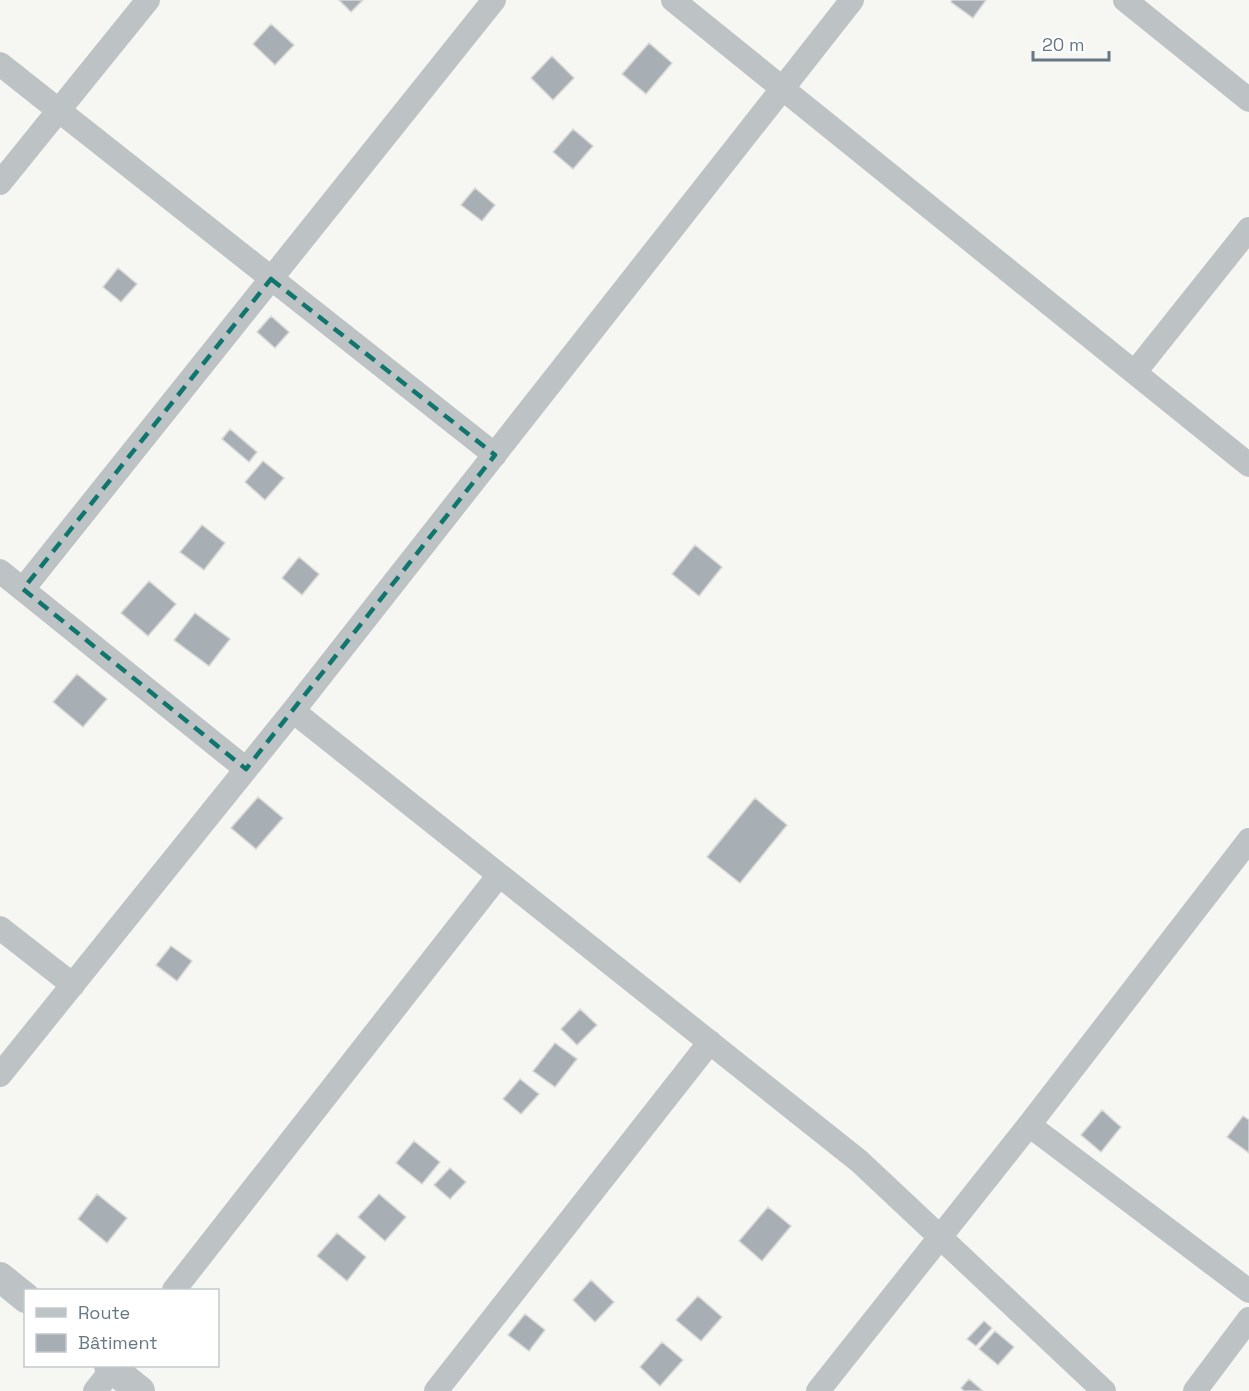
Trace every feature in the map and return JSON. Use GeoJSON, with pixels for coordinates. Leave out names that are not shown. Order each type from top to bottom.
{"type":"FeatureCollection","features":[{"type":"Feature","properties":{"kind":"street"},"geometry":{"type":"LineString","coordinates":[[0,183],[148,0]]}},
{"type":"Feature","properties":{"kind":"street"},"geometry":{"type":"LineString","coordinates":[[23,589],[494,0]]}},
{"type":"Feature","properties":{"kind":"street"},"geometry":{"type":"LineString","coordinates":[[673,0],[1249,465]]}},
{"type":"Feature","properties":{"kind":"street"},"geometry":{"type":"LineString","coordinates":[[0,1075],[293,711],[852,0]]}},
{"type":"Feature","properties":{"kind":"street"},"geometry":{"type":"LineString","coordinates":[[1125,0],[1249,100]]}},
{"type":"Feature","properties":{"kind":"street"},"geometry":{"type":"LineString","coordinates":[[0,64],[495,454]]}},
{"type":"Feature","properties":{"kind":"street"},"geometry":{"type":"LineString","coordinates":[[1135,372],[1249,229]]}},
{"type":"Feature","properties":{"kind":"street"},"geometry":{"type":"LineString","coordinates":[[0,571],[246,769]]}},
{"type":"Feature","properties":{"kind":"street"},"geometry":{"type":"LineString","coordinates":[[293,711],[859,1161],[1104,1391]]}},
{"type":"Feature","properties":{"kind":"street"},"geometry":{"type":"LineString","coordinates":[[818,1391],[1246,850]]}},
{"type":"Feature","properties":{"kind":"street"},"geometry":{"type":"LineString","coordinates":[[175,1289],[499,875]]}},
{"type":"Feature","properties":{"kind":"street"},"geometry":{"type":"LineString","coordinates":[[0,928],[73,985]]}},
{"type":"Feature","properties":{"kind":"street"},"geometry":{"type":"LineString","coordinates":[[436,1391],[710,1042]]}},
{"type":"Feature","properties":{"kind":"street"},"geometry":{"type":"LineString","coordinates":[[1029,1125],[1249,1291]]}},
{"type":"Feature","properties":{"kind":"street"},"geometry":{"type":"LineString","coordinates":[[0,1277],[24,1296]]}},
{"type":"Feature","properties":{"kind":"street"},"geometry":{"type":"LineString","coordinates":[[1195,1391],[1249,1318]]}},
{"type":"Feature","properties":{"kind":"street"},"geometry":{"type":"LineString","coordinates":[[108,1373],[140,1391]]}},
{"type":"Feature","properties":{"kind":"highlighted area"},"geometry":{"type":"Polygon","coordinates":[[[271,279],[495,455],[246,769],[23,589],[271,279]]]}},
{"type":"Feature","properties":{"kind":"building"},"geometry":{"type":"Polygon","coordinates":[[[339,0],[363,0],[351,12],[339,0]]]}},
{"type":"Feature","properties":{"kind":"building"},"geometry":{"type":"Polygon","coordinates":[[[952,0],[986,0],[973,18],[951,2],[952,0]]]}},
{"type":"Feature","properties":{"kind":"building"},"geometry":{"type":"Polygon","coordinates":[[[271,24],[294,45],[275,65],[253,44],[271,24]]]}},
{"type":"Feature","properties":{"kind":"building"},"geometry":{"type":"Polygon","coordinates":[[[649,43],[672,63],[646,94],[622,74],[649,43]]]}},
{"type":"Feature","properties":{"kind":"building"},"geometry":{"type":"Polygon","coordinates":[[[552,56],[574,78],[553,100],[531,78],[552,56]]]}},
{"type":"Feature","properties":{"kind":"building"},"geometry":{"type":"Polygon","coordinates":[[[573,129],[593,146],[573,169],[553,152],[573,129]]]}},
{"type":"Feature","properties":{"kind":"building"},"geometry":{"type":"Polygon","coordinates":[[[475,188],[495,205],[482,221],[461,205],[475,188]]]}},
{"type":"Feature","properties":{"kind":"building"},"geometry":{"type":"Polygon","coordinates":[[[118,268],[137,284],[121,302],[103,287],[118,268]]]}},
{"type":"Feature","properties":{"kind":"building"},"geometry":{"type":"Polygon","coordinates":[[[271,316],[289,332],[275,348],[257,332],[271,316]]]}},
{"type":"Feature","properties":{"kind":"building"},"geometry":{"type":"Polygon","coordinates":[[[230,429],[257,452],[249,462],[222,439],[230,429]]]}},
{"type":"Feature","properties":{"kind":"building"},"geometry":{"type":"Polygon","coordinates":[[[263,461],[284,478],[265,500],[245,482],[263,461]]]}},
{"type":"Feature","properties":{"kind":"building"},"geometry":{"type":"Polygon","coordinates":[[[202,525],[225,543],[204,570],[180,552],[202,525]]]}},
{"type":"Feature","properties":{"kind":"building"},"geometry":{"type":"Polygon","coordinates":[[[695,545],[722,567],[699,596],[672,574],[695,545]]]}},
{"type":"Feature","properties":{"kind":"building"},"geometry":{"type":"Polygon","coordinates":[[[299,557],[319,574],[302,595],[282,578],[299,557]]]}},
{"type":"Feature","properties":{"kind":"building"},"geometry":{"type":"Polygon","coordinates":[[[149,581],[176,604],[148,636],[121,613],[149,581]]]}},
{"type":"Feature","properties":{"kind":"building"},"geometry":{"type":"Polygon","coordinates":[[[195,613],[230,639],[209,666],[174,640],[195,613]]]}},
{"type":"Feature","properties":{"kind":"building"},"geometry":{"type":"Polygon","coordinates":[[[77,674],[107,699],[83,727],[53,702],[77,674]]]}},
{"type":"Feature","properties":{"kind":"building"},"geometry":{"type":"Polygon","coordinates":[[[258,797],[283,818],[256,849],[231,828],[258,797]]]}},
{"type":"Feature","properties":{"kind":"building"},"geometry":{"type":"Polygon","coordinates":[[[755,798],[787,825],[740,883],[707,857],[755,798]]]}},
{"type":"Feature","properties":{"kind":"building"},"geometry":{"type":"Polygon","coordinates":[[[171,946],[192,961],[177,981],[156,965],[171,946]]]}},
{"type":"Feature","properties":{"kind":"building"},"geometry":{"type":"Polygon","coordinates":[[[580,1009],[597,1025],[577,1045],[561,1029],[580,1009]]]}},
{"type":"Feature","properties":{"kind":"building"},"geometry":{"type":"Polygon","coordinates":[[[555,1043],[577,1059],[555,1087],[533,1071],[555,1043]]]}},
{"type":"Feature","properties":{"kind":"building"},"geometry":{"type":"Polygon","coordinates":[[[520,1079],[539,1094],[521,1114],[503,1099],[520,1079]]]}},
{"type":"Feature","properties":{"kind":"building"},"geometry":{"type":"Polygon","coordinates":[[[1102,1110],[1121,1127],[1101,1152],[1081,1135],[1102,1110]]]}},
{"type":"Feature","properties":{"kind":"building"},"geometry":{"type":"Polygon","coordinates":[[[1243,1116],[1249,1120],[1249,1153],[1227,1137],[1243,1116]]]}},
{"type":"Feature","properties":{"kind":"building"},"geometry":{"type":"Polygon","coordinates":[[[414,1141],[440,1162],[422,1184],[396,1163],[414,1141]]]}},
{"type":"Feature","properties":{"kind":"building"},"geometry":{"type":"Polygon","coordinates":[[[450,1168],[466,1182],[450,1199],[434,1185],[450,1168]]]}},
{"type":"Feature","properties":{"kind":"building"},"geometry":{"type":"Polygon","coordinates":[[[97,1194],[127,1218],[107,1243],[78,1219],[97,1194]]]}},
{"type":"Feature","properties":{"kind":"building"},"geometry":{"type":"Polygon","coordinates":[[[379,1194],[406,1217],[385,1241],[358,1217],[379,1194]]]}},
{"type":"Feature","properties":{"kind":"building"},"geometry":{"type":"Polygon","coordinates":[[[768,1207],[791,1226],[762,1261],[739,1241],[768,1207]]]}},
{"type":"Feature","properties":{"kind":"building"},"geometry":{"type":"Polygon","coordinates":[[[337,1233],[366,1257],[347,1281],[317,1256],[337,1233]]]}},
{"type":"Feature","properties":{"kind":"building"},"geometry":{"type":"Polygon","coordinates":[[[591,1280],[614,1302],[595,1322],[573,1300],[591,1280]]]}},
{"type":"Feature","properties":{"kind":"building"},"geometry":{"type":"Polygon","coordinates":[[[698,1296],[722,1317],[701,1341],[676,1320],[698,1296]]]}},
{"type":"Feature","properties":{"kind":"building"},"geometry":{"type":"Polygon","coordinates":[[[525,1314],[545,1330],[529,1351],[508,1335],[525,1314]]]}},
{"type":"Feature","properties":{"kind":"building"},"geometry":{"type":"Polygon","coordinates":[[[984,1321],[992,1328],[976,1346],[967,1339],[984,1321]]]}},
{"type":"Feature","properties":{"kind":"building"},"geometry":{"type":"Polygon","coordinates":[[[995,1331],[1014,1347],[998,1365],[979,1349],[995,1331]]]}},
{"type":"Feature","properties":{"kind":"building"},"geometry":{"type":"Polygon","coordinates":[[[662,1342],[683,1360],[660,1386],[640,1367],[662,1342]]]}},
{"type":"Feature","properties":{"kind":"building"},"geometry":{"type":"Polygon","coordinates":[[[969,1379],[983,1391],[964,1391],[961,1388],[969,1379]]]}}]}
